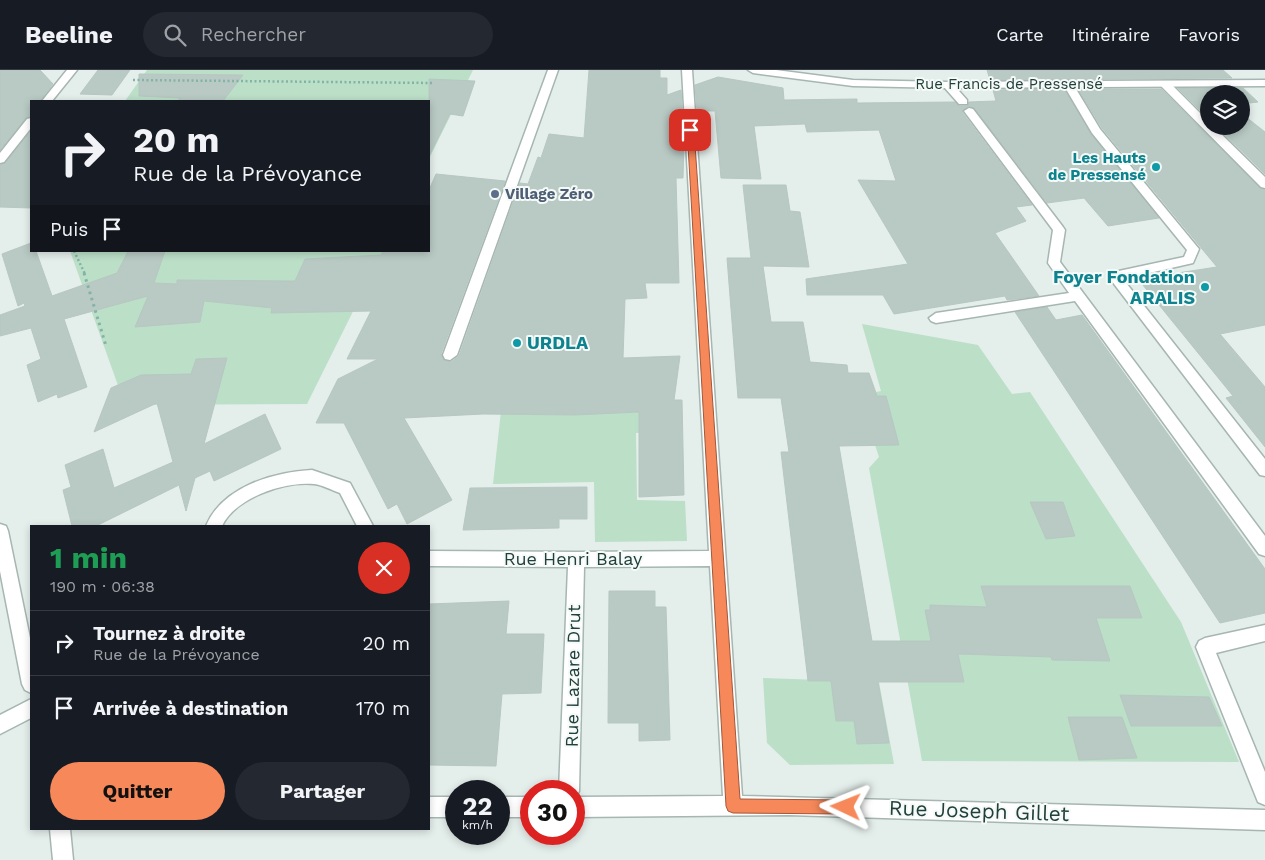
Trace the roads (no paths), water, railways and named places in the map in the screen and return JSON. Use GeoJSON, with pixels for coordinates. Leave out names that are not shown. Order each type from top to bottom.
{"type":"FeatureCollection","features":[{"type":"Feature","properties":{"kind":"street"},"geometry":{"type":"LineString","coordinates":[[48,100],[72,70]]}},
{"type":"Feature","properties":{"kind":"street"},"geometry":{"type":"LineString","coordinates":[[450,355],[554,70]]}},
{"type":"Feature","properties":{"kind":"street"},"geometry":{"type":"LineString","coordinates":[[686,70],[733,806]]}},
{"type":"Feature","properties":{"kind":"street","name":"Rue Francis de Pressensé"},"geometry":{"type":"LineString","coordinates":[[753,70],[853,83],[948,85],[1265,83]]}},
{"type":"Feature","properties":{"kind":"street"},"geometry":{"type":"LineString","coordinates":[[1068,84],[1096,131],[1193,249],[1189,260],[1114,276],[1265,470]]}},
{"type":"Feature","properties":{"kind":"street"},"geometry":{"type":"LineString","coordinates":[[1165,84],[1265,184]]}},
{"type":"Feature","properties":{"kind":"street"},"geometry":{"type":"LineString","coordinates":[[948,85],[1059,230],[1054,263],[1265,550]]}},
{"type":"Feature","properties":{"kind":"street"},"geometry":{"type":"LineString","coordinates":[[0,160],[30,122]]}},
{"type":"Feature","properties":{"kind":"street"},"geometry":{"type":"LineString","coordinates":[[936,318],[1079,296]]}},
{"type":"Feature","properties":{"kind":"street"},"geometry":{"type":"LineString","coordinates":[[214,525],[216,518],[246,493],[285,479],[314,477],[345,488],[364,525]]}},
{"type":"Feature","properties":{"kind":"street"},"geometry":{"type":"LineString","coordinates":[[0,531],[30,679]]}},
{"type":"Feature","properties":{"kind":"street","name":"Rue Henri Balay"},"geometry":{"type":"LineString","coordinates":[[430,558],[576,560],[717,558]]}},
{"type":"Feature","properties":{"kind":"street","name":"Rue Lazare Drut"},"geometry":{"type":"LineString","coordinates":[[569,780],[576,560]]}},
{"type":"Feature","properties":{"kind":"street"},"geometry":{"type":"LineString","coordinates":[[1265,634],[1205,647],[1265,795]]}},
{"type":"Feature","properties":{"kind":"street"},"geometry":{"type":"LineString","coordinates":[[0,725],[30,709]]}},
{"type":"Feature","properties":{"kind":"street","name":"Rue Joseph Gillet"},"geometry":{"type":"LineString","coordinates":[[585,807],[788,805],[1265,820]]}},
{"type":"Feature","properties":{"kind":"street"},"geometry":{"type":"LineString","coordinates":[[430,807],[445,807]]}},
{"type":"Feature","properties":{"kind":"street"},"geometry":{"type":"LineString","coordinates":[[60,830],[63,860]]}},
{"type":"Feature","properties":{"kind":"place","name":"Les Hauts de Pressensé"},"geometry":{"type":"Point","coordinates":[1156,167]}},
{"type":"Feature","properties":{"kind":"place","name":"Village Zéro"},"geometry":{"type":"Point","coordinates":[495,194]}},
{"type":"Feature","properties":{"kind":"place","name":"Foyer Fondation ARALIS"},"geometry":{"type":"Point","coordinates":[1205,287]}},
{"type":"Feature","properties":{"kind":"place","name":"URDLA"},"geometry":{"type":"Point","coordinates":[517,343]}}]}
